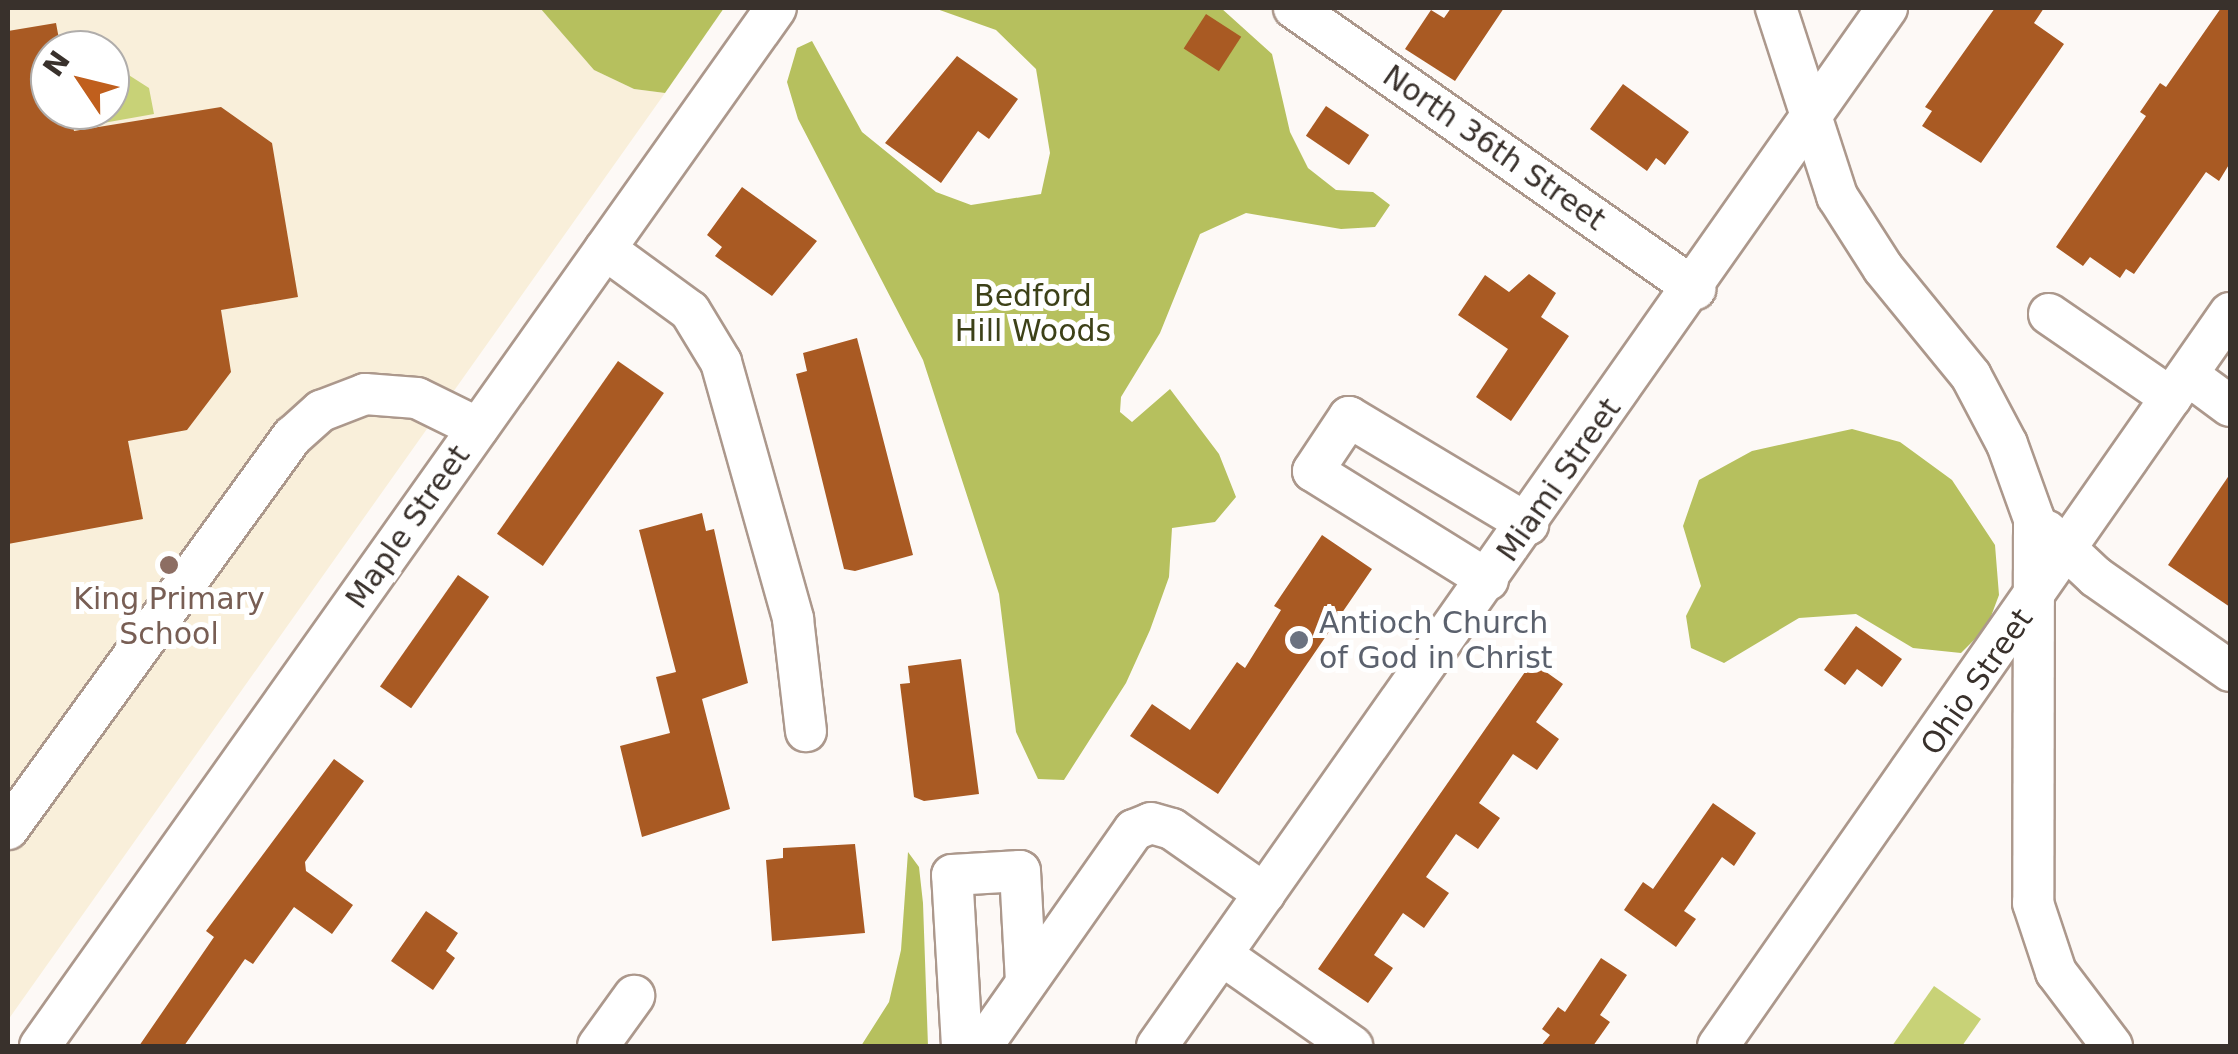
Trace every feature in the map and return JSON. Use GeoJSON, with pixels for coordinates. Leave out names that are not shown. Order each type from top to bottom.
{"type":"FeatureCollection","features":[{"type":"Feature","properties":{"kind":"street","name":"Maple Street"},"geometry":{"type":"LineString","coordinates":[[40,1046],[776,8]]}},
{"type":"Feature","properties":{"kind":"street"},"geometry":{"type":"LineString","coordinates":[[1776,8],[1808,121],[1837,196],[1882,268],[1947,342],[1992,412],[2034,519],[2034,904],[2056,972],[2112,1046]]}},
{"type":"Feature","properties":{"kind":"street","name":"Miami Street"},"geometry":{"type":"LineString","coordinates":[[1157,1046],[1694,289],[1887,8]]}},
{"type":"Feature","properties":{"kind":"street","name":"North 36th Street"},"geometry":{"type":"LineString","coordinates":[[1316,14],[1694,289]]}},
{"type":"Feature","properties":{"kind":"street"},"geometry":{"type":"LineString","coordinates":[[605,249],[690,311],[722,362],[793,619],[806,731]]}},
{"type":"Feature","properties":{"kind":"street","name":"Ohio Street"},"geometry":{"type":"LineString","coordinates":[[1718,1046],[2031,606],[2066,549],[2230,313]]}},
{"type":"Feature","properties":{"kind":"street"},"geometry":{"type":"LineString","coordinates":[[2049,314],[2180,386],[2230,406]]}},
{"type":"Feature","properties":{"kind":"street"},"geometry":{"type":"LineString","coordinates":[[8,829],[294,436],[321,411],[366,394],[417,398],[478,428]]}},
{"type":"Feature","properties":{"kind":"street"},"geometry":{"type":"LineString","coordinates":[[1488,580],[1313,471],[1349,416],[1528,524]]}},
{"type":"Feature","properties":{"kind":"street"},"geometry":{"type":"LineString","coordinates":[[2034,519],[2066,549],[2230,670]]}},
{"type":"Feature","properties":{"kind":"street"},"geometry":{"type":"LineString","coordinates":[[982,1046],[1134,830],[1151,823],[1172,829],[1265,894]]}},
{"type":"Feature","properties":{"kind":"street"},"geometry":{"type":"LineString","coordinates":[[962,1046],[952,874],[1020,870],[1026,982]]}},
{"type":"Feature","properties":{"kind":"street"},"geometry":{"type":"LineString","coordinates":[[1222,955],[1352,1046]]}},
{"type":"Feature","properties":{"kind":"street"},"geometry":{"type":"LineString","coordinates":[[598,1046],[634,996]]}},
{"type":"Feature","properties":{"kind":"shaded area","name":"King Primary School"},"geometry":{"type":"Polygon","coordinates":[[[8,8],[540,8],[594,70],[634,89],[665,93],[8,1020],[8,8]]]}},
{"type":"Feature","properties":{"kind":"green space"},"geometry":{"type":"Polygon","coordinates":[[[540,8],[724,8],[665,93],[634,89],[594,70],[540,8]]]}},
{"type":"Feature","properties":{"kind":"green space","name":"Bedford Hill Woods"},"geometry":{"type":"Polygon","coordinates":[[[934,8],[1221,8],[1272,54],[1290,132],[1308,168],[1336,190],[1373,192],[1390,205],[1375,227],[1341,229],[1246,213],[1200,234],[1160,333],[1121,397],[1120,412],[1132,422],[1170,389],[1219,454],[1236,497],[1215,522],[1172,528],[1169,577],[1150,630],[1126,683],[1064,780],[1038,779],[1016,732],[999,594],[923,360],[798,119],[787,82],[797,48],[812,41],[862,132],[936,192],[971,205],[1041,194],[1050,153],[1036,69],[996,30],[934,8]]]}},
{"type":"Feature","properties":{"kind":"green space"},"geometry":{"type":"Polygon","coordinates":[[[130,76],[149,88],[154,114],[130,118],[130,76]]]}},
{"type":"Feature","properties":{"kind":"green space"},"geometry":{"type":"Polygon","coordinates":[[[1852,429],[1900,442],[1952,480],[1995,545],[1999,595],[1987,627],[1961,653],[1913,648],[1856,614],[1799,618],[1724,663],[1691,648],[1686,616],[1701,586],[1683,526],[1699,480],[1752,451],[1852,429]]]}},
{"type":"Feature","properties":{"kind":"green space"},"geometry":{"type":"Polygon","coordinates":[[[908,852],[919,867],[923,903],[928,1046],[861,1046],[889,1002],[901,950],[908,852]]]}},
{"type":"Feature","properties":{"kind":"green space"},"geometry":{"type":"Polygon","coordinates":[[[1934,986],[1981,1019],[1962,1046],[1892,1046],[1934,986]]]}},
{"type":"Feature","properties":{"kind":"building"},"geometry":{"type":"Polygon","coordinates":[[[1451,8],[1504,8],[1455,81],[1405,49],[1431,10],[1444,18],[1451,8]]]}},
{"type":"Feature","properties":{"kind":"building"},"geometry":{"type":"Polygon","coordinates":[[[1995,8],[2044,8],[2034,23],[2064,44],[1981,163],[1922,126],[1932,111],[1925,107],[1995,8]]]}},
{"type":"Feature","properties":{"kind":"building"},"geometry":{"type":"Polygon","coordinates":[[[2221,8],[2230,8],[2230,163],[2219,181],[2206,172],[2134,274],[2126,269],[2120,278],[2090,257],[2083,266],[2056,247],[2146,116],[2140,112],[2160,83],[2166,87],[2221,8]]]}},
{"type":"Feature","properties":{"kind":"building"},"geometry":{"type":"Polygon","coordinates":[[[1206,14],[1241,37],[1219,71],[1184,48],[1206,14]]]}},
{"type":"Feature","properties":{"kind":"building"},"geometry":{"type":"Polygon","coordinates":[[[56,23],[57,30],[30,30],[30,130],[130,130],[130,122],[221,107],[272,143],[298,297],[221,310],[231,372],[187,430],[128,441],[143,519],[8,544],[8,31],[56,23]]]}},
{"type":"Feature","properties":{"kind":"building"},"geometry":{"type":"Polygon","coordinates":[[[957,56],[1018,99],[989,139],[978,131],[941,183],[885,143],[957,56]]]}},
{"type":"Feature","properties":{"kind":"building"},"geometry":{"type":"Polygon","coordinates":[[[1623,84],[1689,132],[1665,165],[1656,158],[1647,171],[1590,129],[1623,84]]]}},
{"type":"Feature","properties":{"kind":"building"},"geometry":{"type":"Polygon","coordinates":[[[1326,106],[1369,135],[1349,165],[1306,136],[1326,106]]]}},
{"type":"Feature","properties":{"kind":"building"},"geometry":{"type":"Polygon","coordinates":[[[742,187],[817,241],[772,296],[715,256],[722,247],[707,235],[742,187]]]}},
{"type":"Feature","properties":{"kind":"building"},"geometry":{"type":"Polygon","coordinates":[[[1529,274],[1556,293],[1541,317],[1569,336],[1511,421],[1476,397],[1508,349],[1458,315],[1485,275],[1509,292],[1529,274]]]}},
{"type":"Feature","properties":{"kind":"building"},"geometry":{"type":"Polygon","coordinates":[[[857,338],[913,555],[855,571],[844,569],[796,374],[807,371],[803,353],[857,338]]]}},
{"type":"Feature","properties":{"kind":"building"},"geometry":{"type":"Polygon","coordinates":[[[618,361],[664,393],[543,566],[497,534],[618,361]]]}},
{"type":"Feature","properties":{"kind":"building"},"geometry":{"type":"Polygon","coordinates":[[[2230,474],[2230,607],[2168,565],[2230,474]]]}},
{"type":"Feature","properties":{"kind":"building"},"geometry":{"type":"Polygon","coordinates":[[[702,513],[706,531],[714,529],[748,683],[702,699],[730,809],[642,837],[620,746],[670,733],[656,677],[676,672],[639,530],[702,513]]]}},
{"type":"Feature","properties":{"kind":"building"},"geometry":{"type":"Polygon","coordinates":[[[1322,535],[1372,569],[1218,794],[1130,736],[1152,704],[1190,730],[1237,662],[1245,668],[1281,610],[1274,606],[1322,535]]]}},
{"type":"Feature","properties":{"kind":"building"},"geometry":{"type":"Polygon","coordinates":[[[458,575],[489,597],[411,708],[380,686],[458,575]]]}},
{"type":"Feature","properties":{"kind":"building"},"geometry":{"type":"Polygon","coordinates":[[[1856,626],[1902,659],[1882,687],[1857,669],[1845,685],[1824,670],[1856,626]]]}},
{"type":"Feature","properties":{"kind":"building"},"geometry":{"type":"Polygon","coordinates":[[[961,659],[979,794],[924,801],[914,797],[900,684],[910,683],[908,666],[961,659]]]}},
{"type":"Feature","properties":{"kind":"building"},"geometry":{"type":"Polygon","coordinates":[[[1532,662],[1563,684],[1536,722],[1559,739],[1537,770],[1513,754],[1479,803],[1500,818],[1478,849],[1456,834],[1426,877],[1449,893],[1424,928],[1403,913],[1374,955],[1393,968],[1368,1003],[1318,969],[1532,662]]]}},
{"type":"Feature","properties":{"kind":"building"},"geometry":{"type":"Polygon","coordinates":[[[334,759],[364,781],[305,862],[306,871],[353,905],[332,934],[294,907],[253,964],[245,959],[184,1046],[139,1046],[214,937],[206,931],[334,759]]]}},
{"type":"Feature","properties":{"kind":"building"},"geometry":{"type":"Polygon","coordinates":[[[1713,803],[1756,833],[1734,866],[1722,857],[1684,911],[1696,919],[1676,947],[1624,910],[1643,882],[1653,889],[1713,803]]]}},
{"type":"Feature","properties":{"kind":"building"},"geometry":{"type":"Polygon","coordinates":[[[855,844],[865,933],[772,941],[766,860],[783,858],[783,848],[855,844]]]}},
{"type":"Feature","properties":{"kind":"building"},"geometry":{"type":"Polygon","coordinates":[[[426,911],[458,933],[446,951],[455,958],[433,990],[391,961],[426,911]]]}},
{"type":"Feature","properties":{"kind":"building"},"geometry":{"type":"Polygon","coordinates":[[[1601,958],[1627,975],[1600,1015],[1610,1022],[1593,1046],[1541,1046],[1550,1035],[1542,1029],[1558,1007],[1565,1012],[1601,958]]]}},
{"type":"Feature","properties":{"kind":"place","name":"King Primary School"},"geometry":{"type":"Point","coordinates":[169,565]}},
{"type":"Feature","properties":{"kind":"place","name":"Antioch Church of God in Christ"},"geometry":{"type":"Point","coordinates":[1299,640]}}]}
